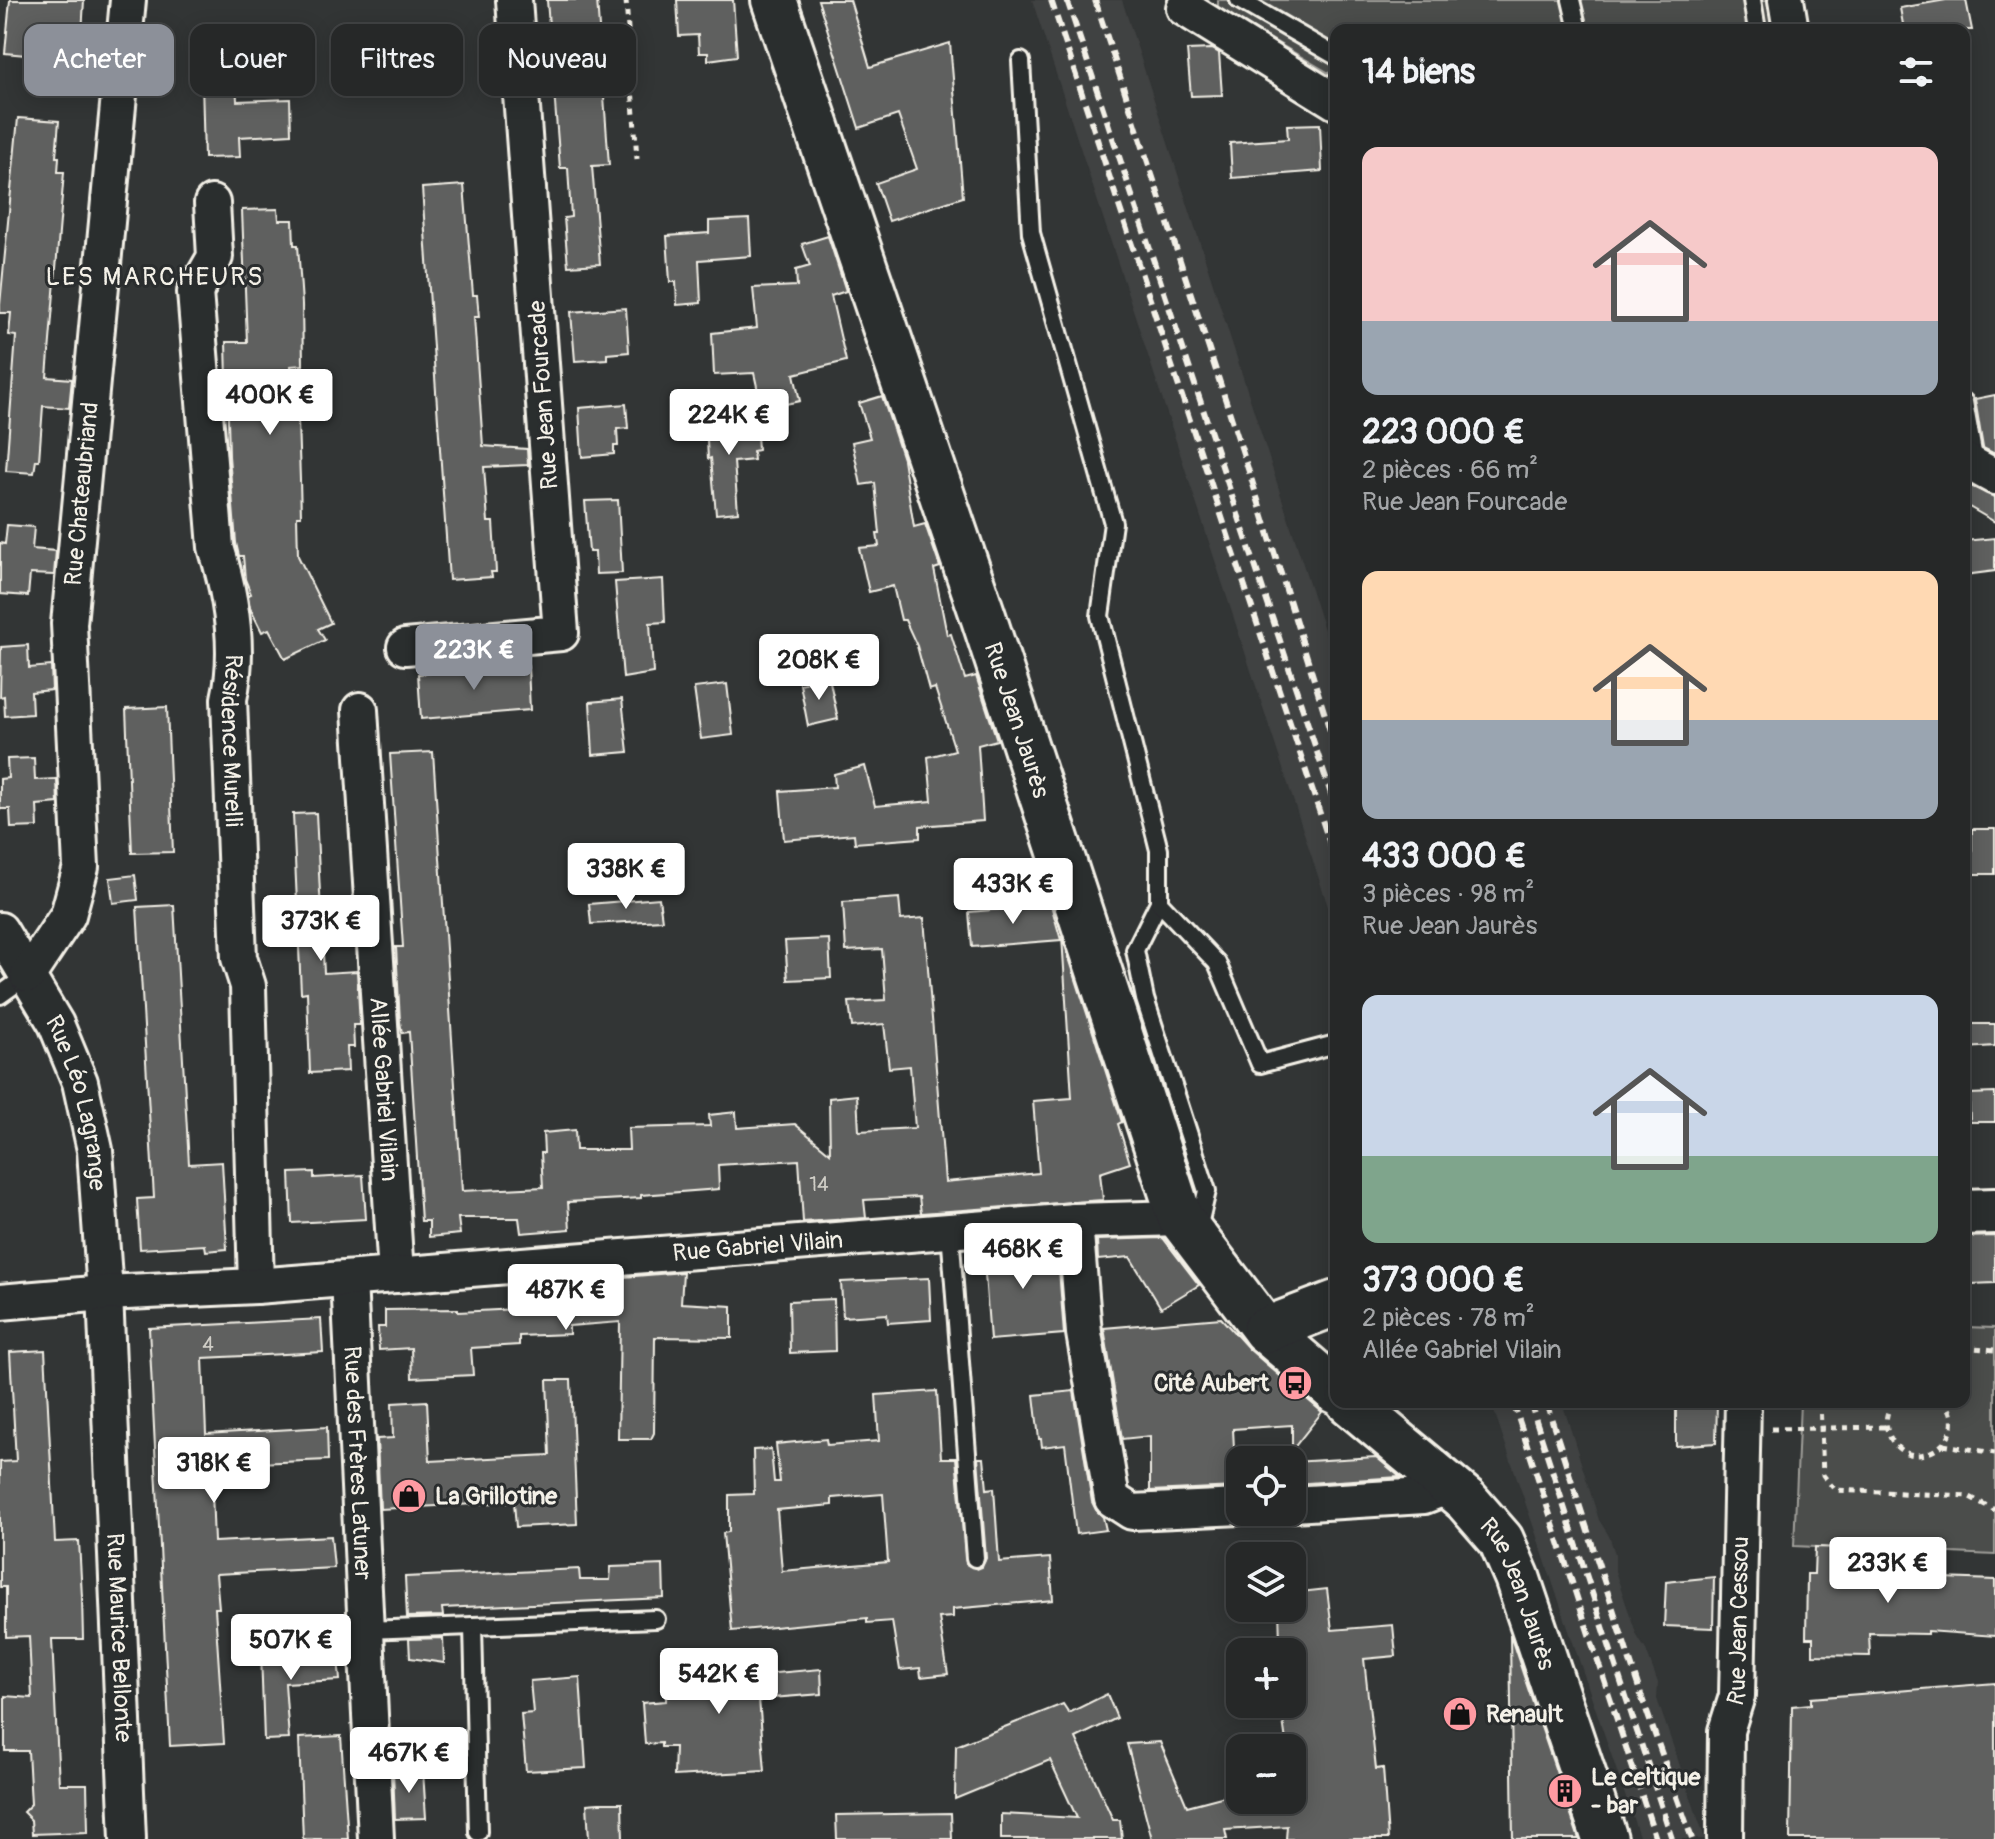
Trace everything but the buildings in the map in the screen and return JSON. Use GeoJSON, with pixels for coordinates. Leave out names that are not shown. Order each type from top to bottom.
{"type":"FeatureCollection","features":[{"type":"Feature","properties":{"kind":"main road","name":"Rue Jean Jaurès"},"geometry":{"type":"LineString","coordinates":[[774,0],[1188,1228],[1265,1330],[1330,1386]]}},
{"type":"Feature","properties":{"kind":"main road"},"geometry":{"type":"LineString","coordinates":[[1970,1212],[1995,1211]]}},
{"type":"Feature","properties":{"kind":"main road"},"geometry":{"type":"LineString","coordinates":[[1265,1330],[1330,1305]]}},
{"type":"Feature","properties":{"kind":"main road","name":"Rue Jean Jaurès"},"geometry":{"type":"LineString","coordinates":[[1356,1408],[1450,1486],[1492,1527],[1508,1553],[1605,1839]]}},
{"type":"Feature","properties":{"kind":"street","name":"Rue Chateaubriand"},"geometry":{"type":"LineString","coordinates":[[28,975],[68,915],[81,867],[69,624],[128,0]]}},
{"type":"Feature","properties":{"kind":"street","name":"Rue Jean Fourcade"},"geometry":{"type":"LineString","coordinates":[[405,647],[561,633],[514,0]]}},
{"type":"Feature","properties":{"kind":"street"},"geometry":{"type":"LineString","coordinates":[[1786,0],[1790,24]]}},
{"type":"Feature","properties":{"kind":"street"},"geometry":{"type":"LineString","coordinates":[[1184,8],[1330,98]]}},
{"type":"Feature","properties":{"kind":"street","name":"Résidence Murelli"},"geometry":{"type":"LineString","coordinates":[[212,203],[215,257],[195,292],[216,547],[227,584],[235,671],[229,699],[230,730],[239,958],[248,986],[256,1286]]}},
{"type":"Feature","properties":{"kind":"street","name":"Allée Gabriel Vilain"},"geometry":{"type":"LineString","coordinates":[[360,710],[396,1275]]}},
{"type":"Feature","properties":{"kind":"street","name":"Rue Léo Lagrange"},"geometry":{"type":"LineString","coordinates":[[0,930],[56,1024],[80,1082],[95,1150],[105,1293]]}},
{"type":"Feature","properties":{"kind":"street","name":"Rue Gabriel Vilain"},"geometry":{"type":"LineString","coordinates":[[0,1302],[349,1279],[1075,1221],[1188,1228]]}},
{"type":"Feature","properties":{"kind":"street"},"geometry":{"type":"LineString","coordinates":[[1075,1221],[1084,1333],[1112,1499],[1132,1512],[1226,1508]]}},
{"type":"Feature","properties":{"kind":"street","name":"Rue des Frères Latuner"},"geometry":{"type":"LineString","coordinates":[[349,1279],[376,1839]]}},
{"type":"Feature","properties":{"kind":"street","name":"Rue Maurice Bellonte"},"geometry":{"type":"LineString","coordinates":[[105,1293],[128,1839]]}},
{"type":"Feature","properties":{"kind":"street","name":"Rue Jean Cessou"},"geometry":{"type":"LineString","coordinates":[[1725,1839],[1726,1731],[1737,1696],[1743,1416]]}},
{"type":"Feature","properties":{"kind":"street"},"geometry":{"type":"LineString","coordinates":[[1306,1503],[1424,1496],[1450,1486]]}},
{"type":"Feature","properties":{"kind":"lane"},"geometry":{"type":"LineString","coordinates":[[1239,0],[1330,53]]}},
{"type":"Feature","properties":{"kind":"lane"},"geometry":{"type":"LineString","coordinates":[[1571,0],[1577,24]]}},
{"type":"Feature","properties":{"kind":"lane"},"geometry":{"type":"LineString","coordinates":[[1752,0],[1756,24]]}},
{"type":"Feature","properties":{"kind":"lane"},"geometry":{"type":"LineString","coordinates":[[1021,61],[1031,233],[1113,523],[1100,616],[1159,850],[1159,902],[1135,950],[1145,999],[1207,1191],[1188,1228]]}},
{"type":"Feature","properties":{"kind":"lane"},"geometry":{"type":"LineString","coordinates":[[1970,430],[1978,468]]}},
{"type":"Feature","properties":{"kind":"lane"},"geometry":{"type":"LineString","coordinates":[[1159,902],[1217,963],[1260,1064],[1330,1046]]}},
{"type":"Feature","properties":{"kind":"lane"},"geometry":{"type":"LineString","coordinates":[[0,995],[28,975]]}},
{"type":"Feature","properties":{"kind":"lane"},"geometry":{"type":"LineString","coordinates":[[950,1231],[975,1558]]}},
{"type":"Feature","properties":{"kind":"lane"},"geometry":{"type":"LineString","coordinates":[[366,1630],[656,1619]]}},
{"type":"Feature","properties":{"kind":"lane"},"geometry":{"type":"LineString","coordinates":[[473,1626],[478,1832]]}},
{"type":"Feature","properties":{"kind":"path"},"geometry":{"type":"LineString","coordinates":[[626,0],[637,159]]}},
{"type":"Feature","properties":{"kind":"path"},"geometry":{"type":"LineString","coordinates":[[1970,1348],[1995,1350]]}},
{"type":"Feature","properties":{"kind":"path"},"geometry":{"type":"LineString","coordinates":[[1820,1408],[1823,1475],[1835,1490],[1968,1496],[1995,1510]]}},
{"type":"Feature","properties":{"kind":"path"},"geometry":{"type":"LineString","coordinates":[[1888,1408],[1886,1427],[1891,1441],[1902,1451],[1916,1455],[1931,1453],[1943,1445],[1952,1428],[1949,1408]]}},
{"type":"Feature","properties":{"kind":"path"},"geometry":{"type":"LineString","coordinates":[[1743,1416],[1820,1429],[1886,1427]]}},
{"type":"Feature","properties":{"kind":"path"},"geometry":{"type":"LineString","coordinates":[[1943,1445],[1995,1453]]}},
{"type":"Feature","properties":{"kind":"shaded area"},"geometry":{"type":"Polygon","coordinates":[[[1032,0],[1122,0],[1330,648],[1330,913],[1032,0]]]}},
{"type":"Feature","properties":{"kind":"shaded area"},"geometry":{"type":"Polygon","coordinates":[[[1218,0],[1769,0],[1773,24],[1330,24],[1330,73],[1218,8],[1218,0]]]}},
{"type":"Feature","properties":{"kind":"shaded area"},"geometry":{"type":"Polygon","coordinates":[[[1970,1327],[1995,1328],[1995,1555],[1794,1546],[1800,1408],[1970,1408],[1970,1327]]]}},
{"type":"Feature","properties":{"kind":"shaded area"},"geometry":{"type":"Polygon","coordinates":[[[1493,1408],[1564,1408],[1599,1520],[1609,1536],[1615,1554],[1615,1571],[1637,1636],[1646,1650],[1658,1683],[1657,1699],[1705,1839],[1640,1839],[1493,1408]]]}},
{"type":"Feature","properties":{"kind":"railway"},"geometry":{"type":"LineString","coordinates":[[1051,0],[1330,844]]}},
{"type":"Feature","properties":{"kind":"railway"},"geometry":{"type":"LineString","coordinates":[[1067,0],[1330,791]]}},
{"type":"Feature","properties":{"kind":"railway"},"geometry":{"type":"LineString","coordinates":[[1095,0],[1330,731]]}},
{"type":"Feature","properties":{"kind":"railway"},"geometry":{"type":"LineString","coordinates":[[1515,1408],[1656,1839]]}},
{"type":"Feature","properties":{"kind":"railway"},"geometry":{"type":"LineString","coordinates":[[1532,1408],[1672,1839]]}},
{"type":"Feature","properties":{"kind":"railway"},"geometry":{"type":"LineString","coordinates":[[1548,1408],[1642,1698],[1692,1839]]}},
{"type":"Feature","properties":{"kind":"place","name":"Cité Aubert"},"geometry":{"type":"Point","coordinates":[1295,1383]}},
{"type":"Feature","properties":{"kind":"place","name":"La Grillotine"},"geometry":{"type":"Point","coordinates":[409,1496]}},
{"type":"Feature","properties":{"kind":"place","name":"Renault"},"geometry":{"type":"Point","coordinates":[1460,1714]}},
{"type":"Feature","properties":{"kind":"place","name":"Le celtique - bar"},"geometry":{"type":"Point","coordinates":[1565,1791]}},
{"type":"Feature","properties":{"kind":"district","name":"LES MARCHEURS"},"geometry":{"type":"Point","coordinates":[155,276]}}]}
